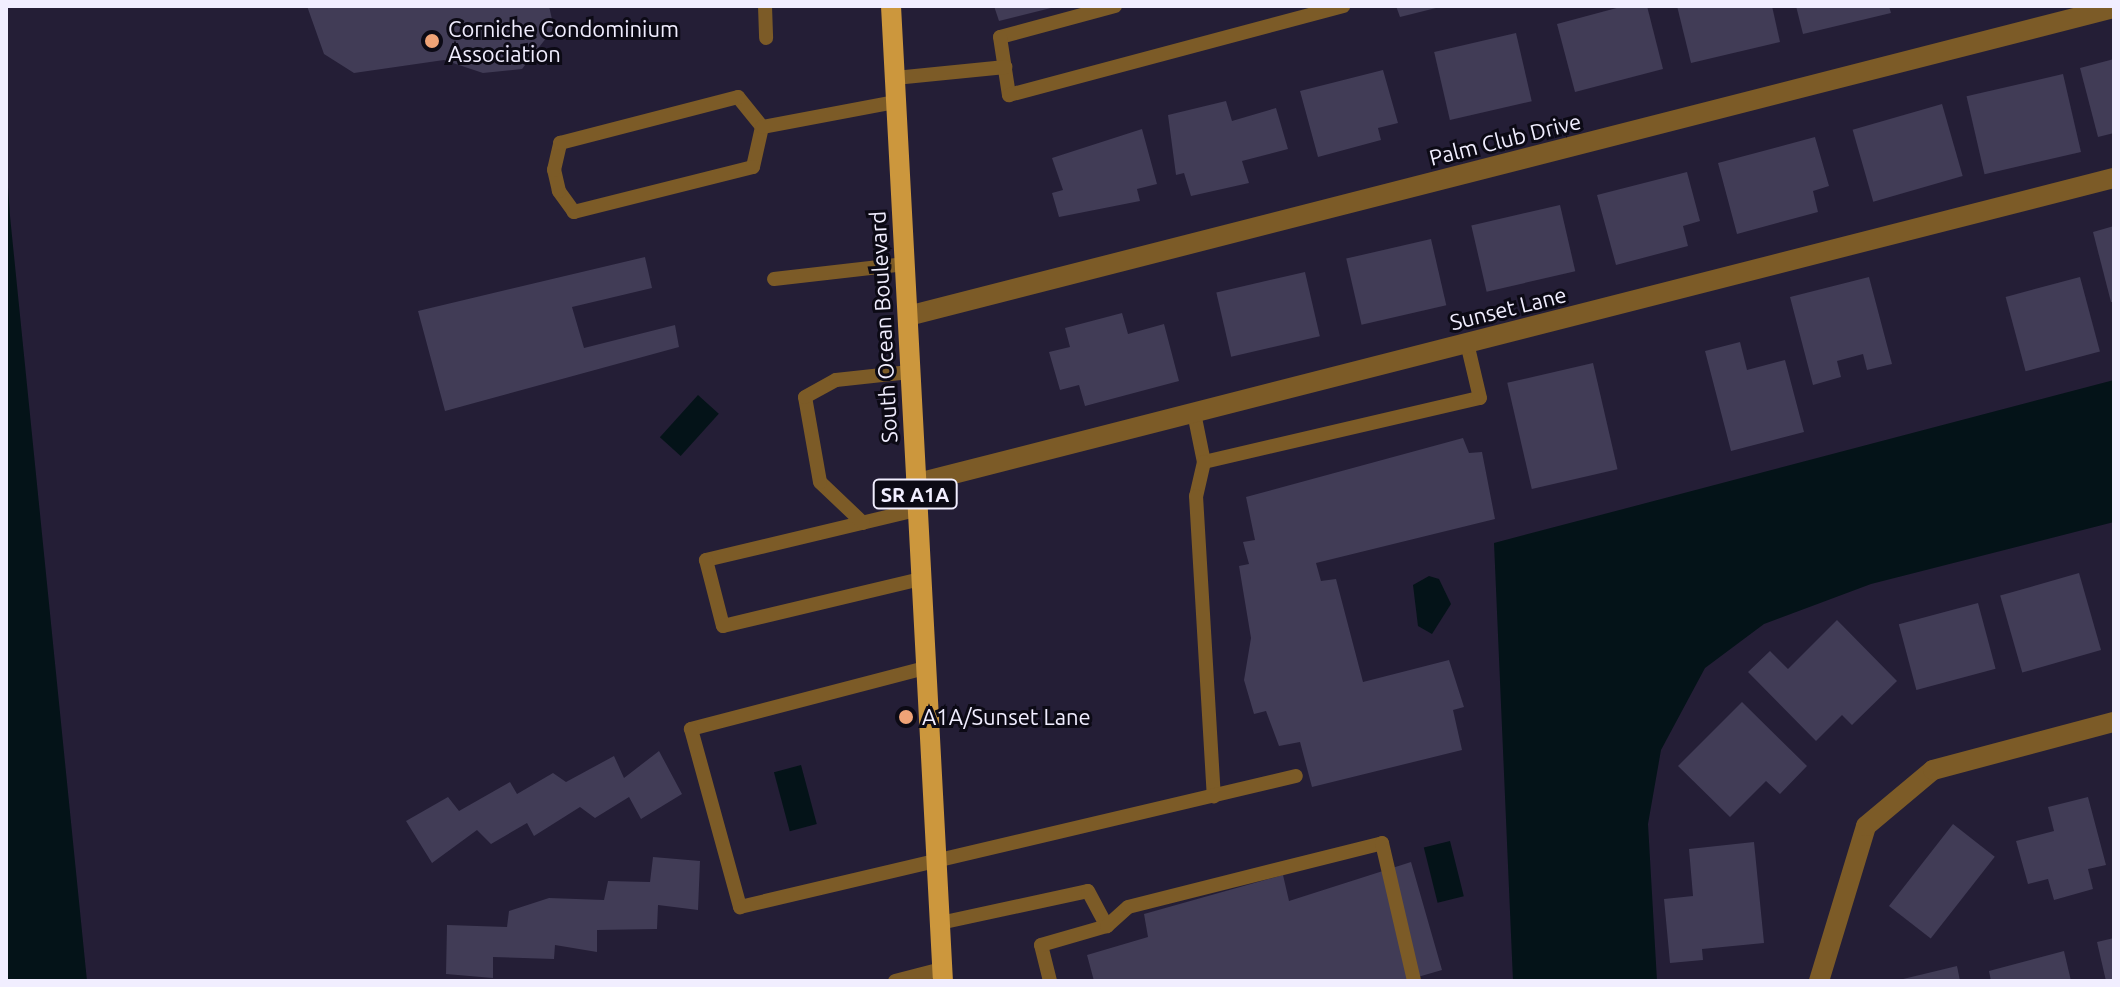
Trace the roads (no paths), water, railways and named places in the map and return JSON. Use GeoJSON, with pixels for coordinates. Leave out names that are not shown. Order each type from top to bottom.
{"type":"FeatureCollection","features":[{"type":"Feature","properties":{"kind":"main road","name":"South Ocean Boulevard"},"geometry":{"type":"LineString","coordinates":[[891,6],[914,484],[943,975]]}},
{"type":"Feature","properties":{"kind":"street","name":"Palm Club Drive"},"geometry":{"type":"LineString","coordinates":[[908,316],[2065,13],[2114,8]]}},
{"type":"Feature","properties":{"kind":"street","name":"Sunset Lane"},"geometry":{"type":"LineString","coordinates":[[914,484],[2114,178]]}},
{"type":"Feature","properties":{"kind":"street"},"geometry":{"type":"LineString","coordinates":[[1819,981],[1866,826],[1933,770],[2114,722]]}},
{"type":"Feature","properties":{"kind":"lane"},"geometry":{"type":"LineString","coordinates":[[765,6],[766,38]]}},
{"type":"Feature","properties":{"kind":"lane"},"geometry":{"type":"LineString","coordinates":[[1115,6],[1000,37],[1009,95],[1343,6]]}},
{"type":"Feature","properties":{"kind":"lane"},"geometry":{"type":"LineString","coordinates":[[895,78],[1005,67]]}},
{"type":"Feature","properties":{"kind":"lane"},"geometry":{"type":"LineString","coordinates":[[738,97],[762,127],[753,167],[574,212],[559,191],[554,170],[560,143],[738,97]]}},
{"type":"Feature","properties":{"kind":"lane"},"geometry":{"type":"LineString","coordinates":[[762,127],[896,102]]}},
{"type":"Feature","properties":{"kind":"lane"},"geometry":{"type":"LineString","coordinates":[[774,279],[905,264]]}},
{"type":"Feature","properties":{"kind":"lane"},"geometry":{"type":"LineString","coordinates":[[1204,462],[1480,398],[1467,343]]}},
{"type":"Feature","properties":{"kind":"lane"},"geometry":{"type":"LineString","coordinates":[[863,523],[820,482],[805,397],[836,380],[910,372]]}},
{"type":"Feature","properties":{"kind":"lane"},"geometry":{"type":"LineString","coordinates":[[1194,413],[1204,462],[1196,496],[1214,796]]}},
{"type":"Feature","properties":{"kind":"lane"},"geometry":{"type":"LineString","coordinates":[[916,510],[706,560],[723,626],[920,579]]}},
{"type":"Feature","properties":{"kind":"lane"},"geometry":{"type":"LineString","coordinates":[[925,668],[691,729],[740,907],[1296,776]]}},
{"type":"Feature","properties":{"kind":"lane"},"geometry":{"type":"LineString","coordinates":[[1050,981],[1041,945],[1107,926],[1128,907],[1382,843],[1414,981]]}},
{"type":"Feature","properties":{"kind":"lane"},"geometry":{"type":"LineString","coordinates":[[940,923],[1088,891],[1107,926]]}},
{"type":"Feature","properties":{"kind":"lane"},"geometry":{"type":"LineString","coordinates":[[895,981],[943,975]]}},
{"type":"Feature","properties":{"kind":"place","name":"Corniche Condominium Association"},"geometry":{"type":"Point","coordinates":[432,41]}},
{"type":"Feature","properties":{"kind":"place","name":"A1A/Sunset Lane"},"geometry":{"type":"Point","coordinates":[906,717]}}]}
